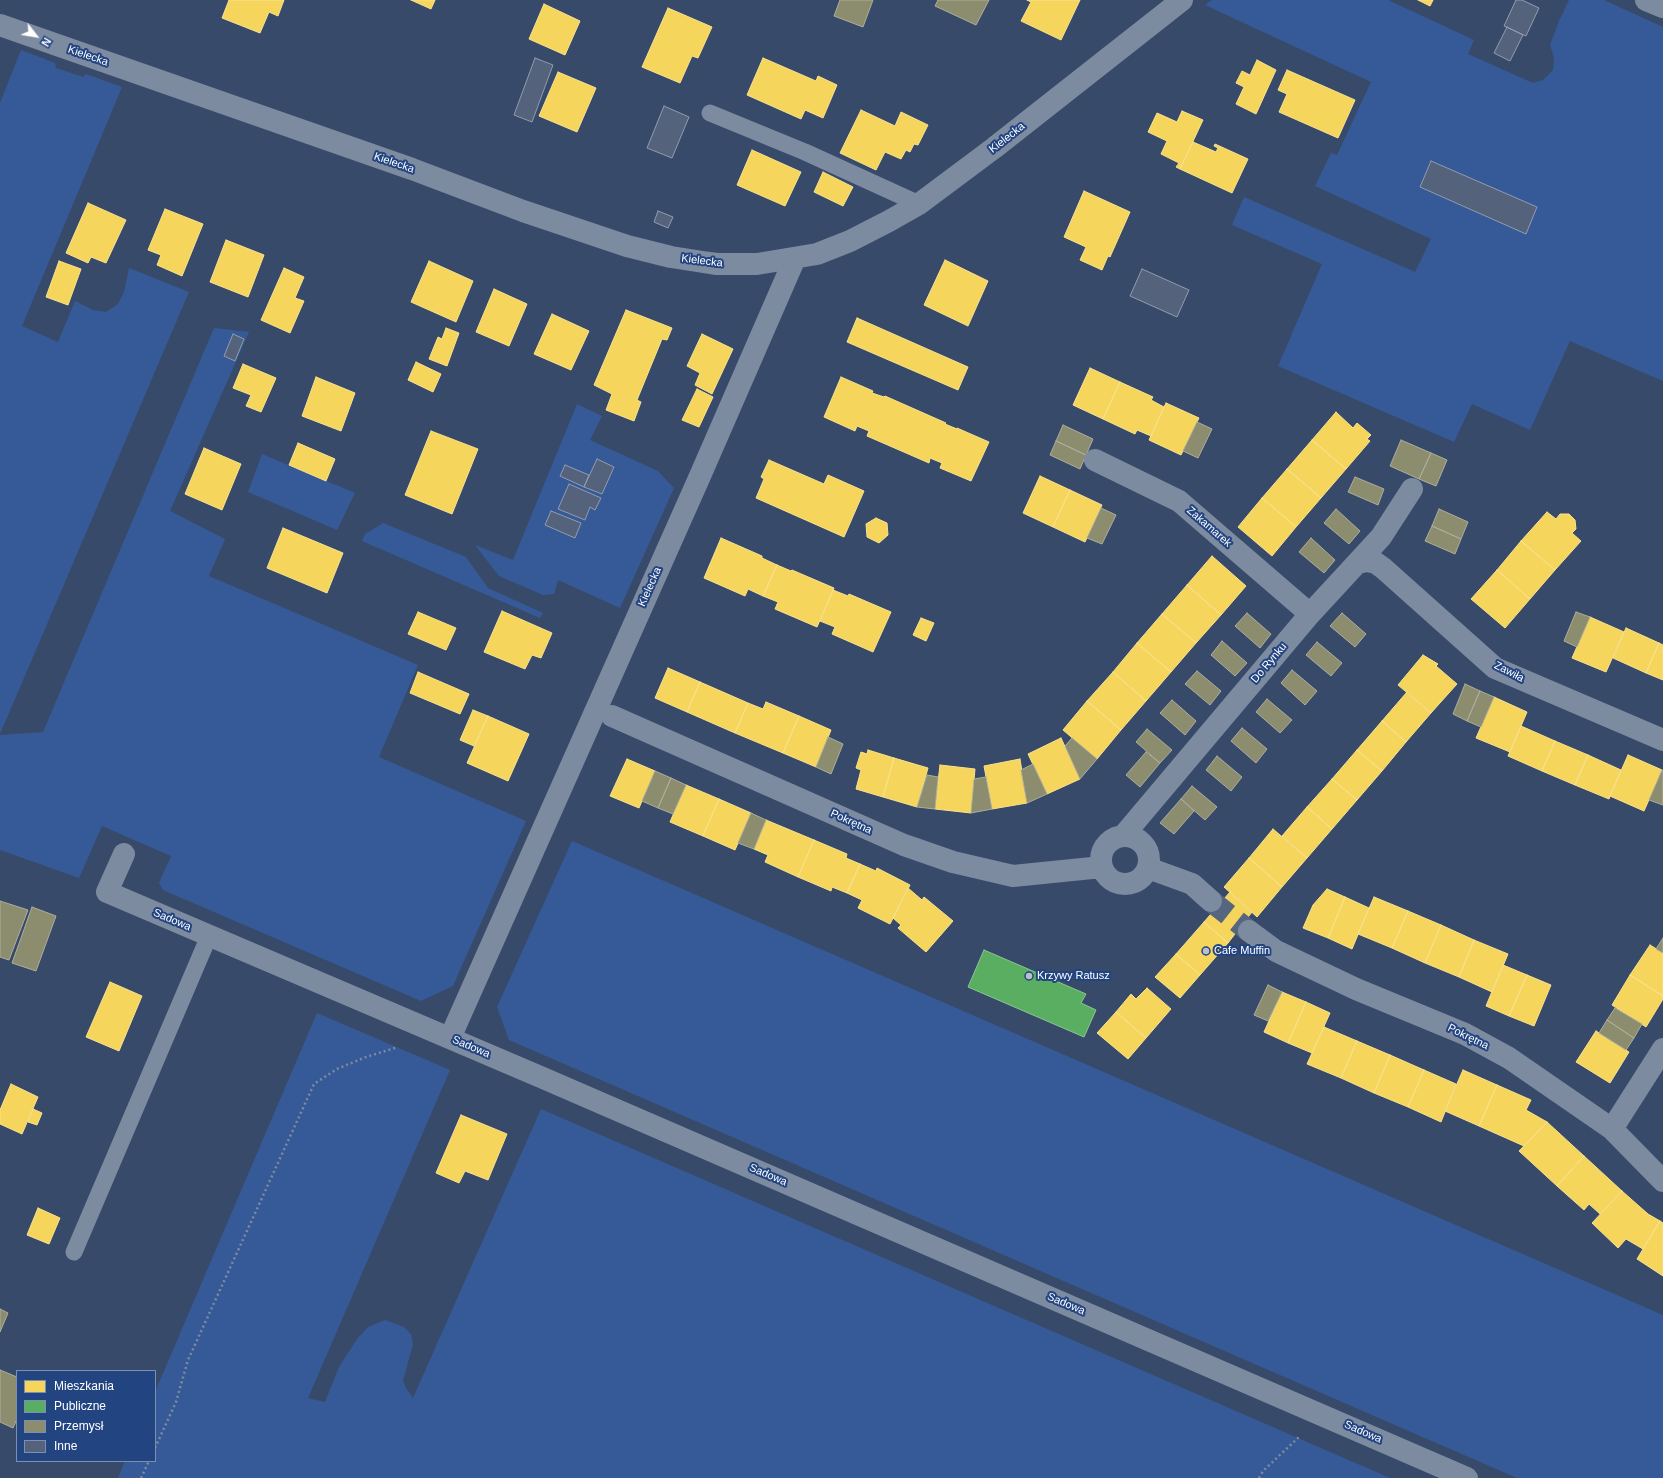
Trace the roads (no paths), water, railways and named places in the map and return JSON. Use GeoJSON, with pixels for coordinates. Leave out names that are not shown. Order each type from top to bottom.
{"type":"FeatureCollection","features":[{"type":"Feature","properties":{"kind":"street","name":"Kielecka"},"geometry":{"type":"LineString","coordinates":[[0,25],[390,161],[523,211],[627,246],[671,257],[717,264],[757,264],[817,254],[850,241],[918,204],[994,148],[1182,0]]}},
{"type":"Feature","properties":{"kind":"street"},"geometry":{"type":"LineString","coordinates":[[1646,0],[1663,8]]}},
{"type":"Feature","properties":{"kind":"street","name":"Kielecka"},"geometry":{"type":"LineString","coordinates":[[450,1038],[542,828],[700,476],[795,258]]}},
{"type":"Feature","properties":{"kind":"street","name":"Zakamarek"},"geometry":{"type":"LineString","coordinates":[[1095,460],[1179,501],[1310,614]]}},
{"type":"Feature","properties":{"kind":"street","name":"Do Rynku"},"geometry":{"type":"LineString","coordinates":[[1123,836],[1310,614],[1381,537],[1412,489]]}},
{"type":"Feature","properties":{"kind":"street","name":"Zawiła"},"geometry":{"type":"LineString","coordinates":[[1357,563],[1368,561],[1376,563],[1383,568],[1495,668],[1663,740]]}},
{"type":"Feature","properties":{"kind":"street","name":"Pokrętna"},"geometry":{"type":"LineString","coordinates":[[612,716],[904,846],[953,862],[1013,876],[1102,867]]}},
{"type":"Feature","properties":{"kind":"street"},"geometry":{"type":"LineString","coordinates":[[1123,836],[1132,837],[1140,841],[1146,848],[1149,858],[1148,868],[1142,876],[1132,883],[1120,883],[1109,877],[1102,867],[1101,855],[1107,844],[1114,838],[1123,836]]}},
{"type":"Feature","properties":{"kind":"street","name":"Sadowa"},"geometry":{"type":"LineString","coordinates":[[124,854],[107,892],[450,1038],[1467,1478]]}},
{"type":"Feature","properties":{"kind":"street"},"geometry":{"type":"LineString","coordinates":[[1148,868],[1192,884],[1211,901]]}},
{"type":"Feature","properties":{"kind":"street","name":"Pokrętna"},"geometry":{"type":"LineString","coordinates":[[1249,932],[1282,955],[1356,989],[1465,1034],[1509,1058],[1612,1129],[1663,1180]]}},
{"type":"Feature","properties":{"kind":"street"},"geometry":{"type":"LineString","coordinates":[[1612,1129],[1663,1049]]}},
{"type":"Feature","properties":{"kind":"lane"},"geometry":{"type":"LineString","coordinates":[[710,113],[805,152],[918,204]]}},
{"type":"Feature","properties":{"kind":"lane"},"geometry":{"type":"LineString","coordinates":[[74,1252],[209,936]]}},
{"type":"Feature","properties":{"kind":"tunnel"},"geometry":{"type":"LineString","coordinates":[[1211,901],[1249,931]]}},
{"type":"Feature","properties":{"kind":"place","name":"Cafe Muffin"},"geometry":{"type":"Point","coordinates":[1206,951]}},
{"type":"Feature","properties":{"kind":"place","name":"Krzywy Ratusz"},"geometry":{"type":"Point","coordinates":[1029,976]}}]}
